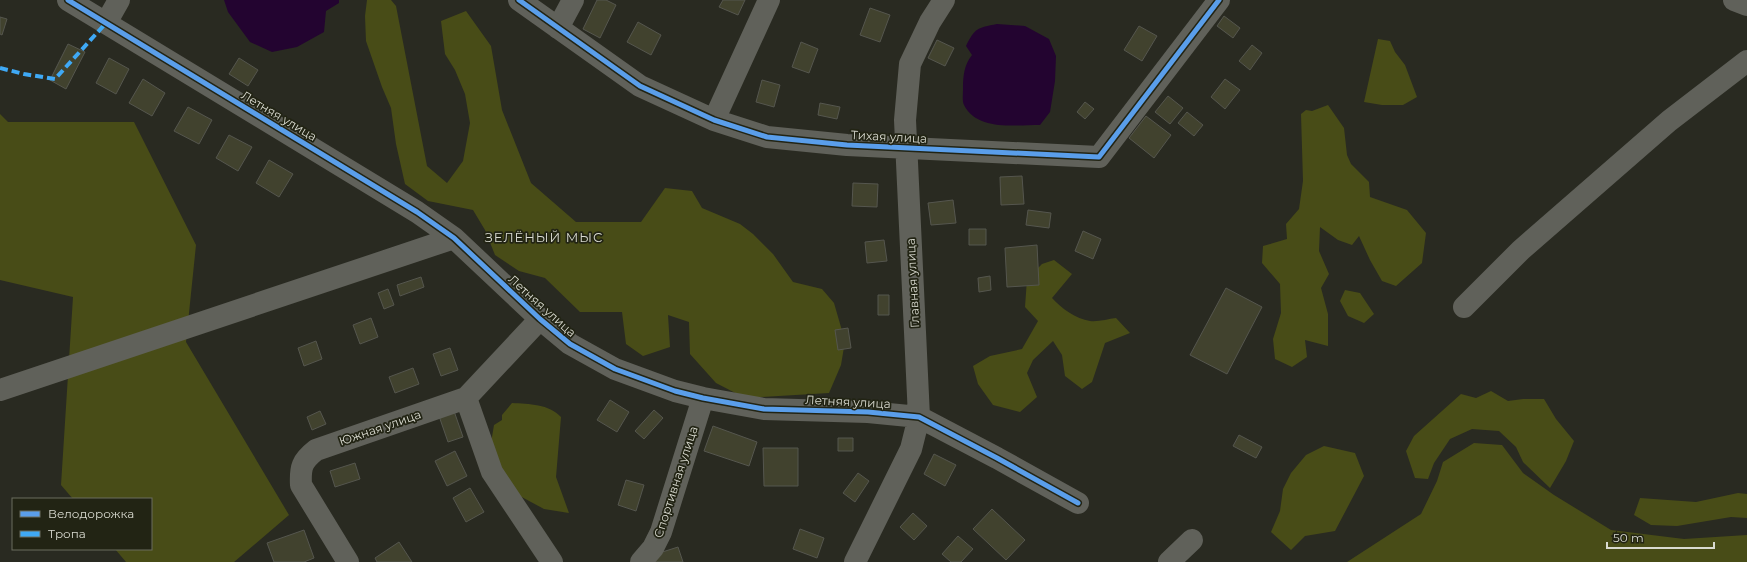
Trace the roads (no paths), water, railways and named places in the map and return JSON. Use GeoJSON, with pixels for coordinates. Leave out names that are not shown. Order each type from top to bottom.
{"type":"FeatureCollection","features":[{"type":"Feature","properties":{"kind":"street","name":"Летняя улица"},"geometry":{"type":"LineString","coordinates":[[68,0],[417,212],[454,238],[540,319],[570,344],[615,369],[675,391],[703,398],[764,409],[868,412],[919,417],[1078,503]]}},
{"type":"Feature","properties":{"kind":"street"},"geometry":{"type":"LineString","coordinates":[[106,23],[119,0]]}},
{"type":"Feature","properties":{"kind":"street","name":"Тихая улица"},"geometry":{"type":"LineString","coordinates":[[519,0],[640,86],[714,120],[767,137],[847,145],[1099,157],[1219,0]]}},
{"type":"Feature","properties":{"kind":"street"},"geometry":{"type":"LineString","coordinates":[[558,28],[573,0]]}},
{"type":"Feature","properties":{"kind":"street"},"geometry":{"type":"LineString","coordinates":[[714,120],[769,0]]}},
{"type":"Feature","properties":{"kind":"street","name":"Главная улица"},"geometry":{"type":"LineString","coordinates":[[855,562],[911,449],[919,417],[905,120],[910,64],[930,22],[944,0]]}},
{"type":"Feature","properties":{"kind":"street"},"geometry":{"type":"LineString","coordinates":[[1734,0],[1747,5]]}},
{"type":"Feature","properties":{"kind":"street"},"geometry":{"type":"LineString","coordinates":[[1464,307],[1521,250],[1669,121],[1747,61]]}},
{"type":"Feature","properties":{"kind":"street"},"geometry":{"type":"LineString","coordinates":[[0,390],[454,238]]}},
{"type":"Feature","properties":{"kind":"street","name":"Южная улица"},"geometry":{"type":"LineString","coordinates":[[348,562],[301,485],[300,470],[307,457],[316,450],[466,398],[540,319]]}},
{"type":"Feature","properties":{"kind":"street"},"geometry":{"type":"LineString","coordinates":[[466,398],[492,472],[552,562]]}},
{"type":"Feature","properties":{"kind":"street","name":"Спортивная улица"},"geometry":{"type":"LineString","coordinates":[[641,562],[653,548],[661,532],[703,398]]}},
{"type":"Feature","properties":{"kind":"street"},"geometry":{"type":"LineString","coordinates":[[1169,562],[1192,540]]}},
{"type":"Feature","properties":{"kind":"district","name":"ЗЕЛЁНЫЙ МЫС"},"geometry":{"type":"Point","coordinates":[544,237]}}]}
